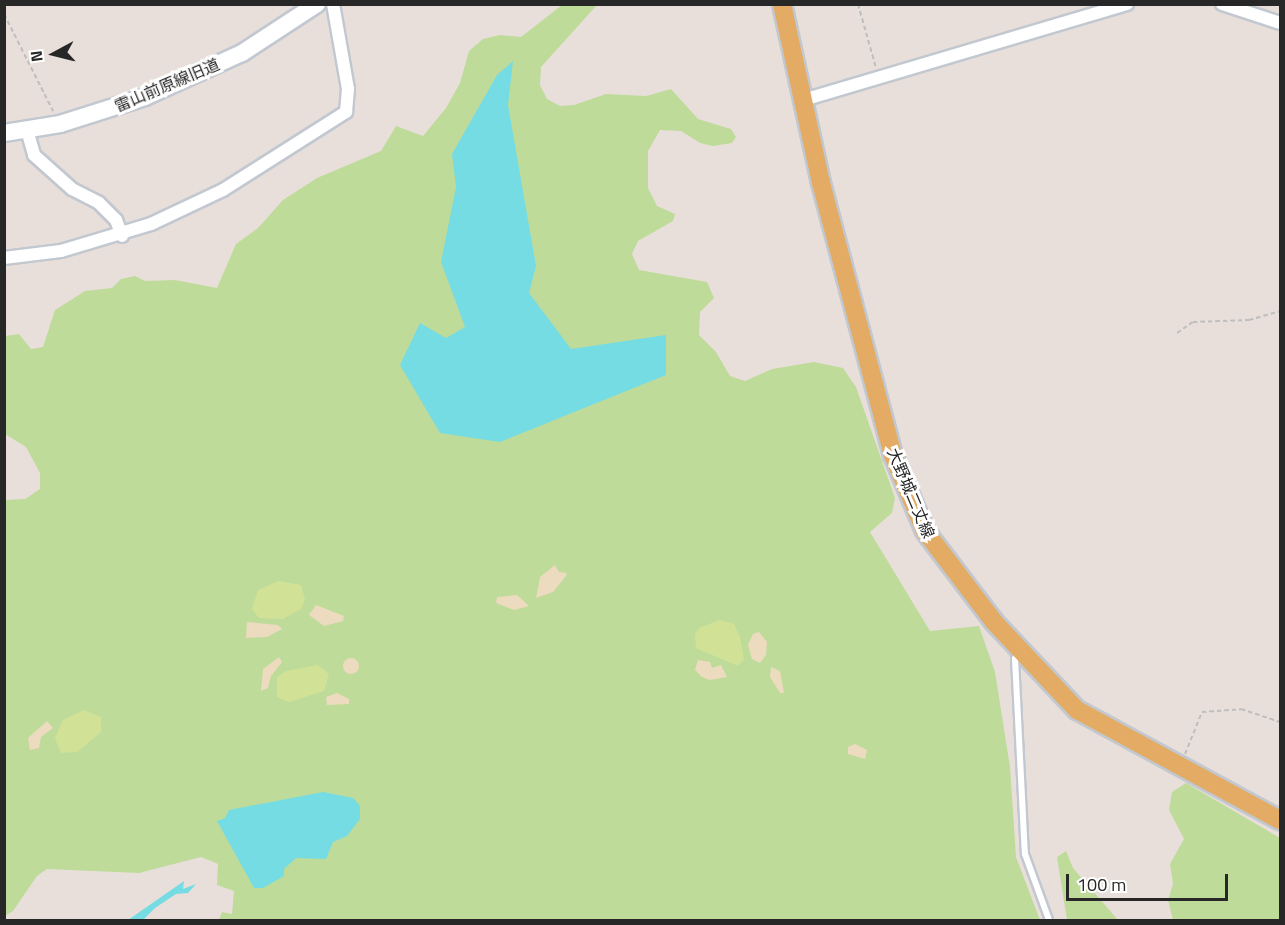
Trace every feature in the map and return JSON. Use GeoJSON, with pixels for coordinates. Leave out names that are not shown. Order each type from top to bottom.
{"type":"FeatureCollection","features":[{"type":"Feature","properties":{"kind":"main road","name":"大野城二丈線"},"geometry":{"type":"LineString","coordinates":[[782,4],[803,100],[893,455],[925,531],[987,614],[1077,710],[1281,820]]}},
{"type":"Feature","properties":{"kind":"street","name":"雷山前原線旧道"},"geometry":{"type":"LineString","coordinates":[[4,133],[60,124],[181,81],[242,52],[317,4]]}},
{"type":"Feature","properties":{"kind":"street"},"geometry":{"type":"LineString","coordinates":[[4,258],[61,251],[122,236],[223,190],[346,112],[348,89],[333,4]]}},
{"type":"Feature","properties":{"kind":"street"},"geometry":{"type":"LineString","coordinates":[[803,100],[1127,4]]}},
{"type":"Feature","properties":{"kind":"street"},"geometry":{"type":"LineString","coordinates":[[1222,4],[1281,23]]}},
{"type":"Feature","properties":{"kind":"street"},"geometry":{"type":"LineString","coordinates":[[27,130],[34,155],[72,189],[99,203],[116,219],[122,236]]}},
{"type":"Feature","properties":{"kind":"lane"},"geometry":{"type":"LineString","coordinates":[[1022,652],[1016,659],[1025,854],[1049,921]]}},
{"type":"Feature","properties":{"kind":"path"},"geometry":{"type":"LineString","coordinates":[[858,4],[879,78]]}},
{"type":"Feature","properties":{"kind":"path"},"geometry":{"type":"LineString","coordinates":[[4,14],[60,124]]}},
{"type":"Feature","properties":{"kind":"path"},"geometry":{"type":"LineString","coordinates":[[1177,333],[1194,322],[1249,320],[1281,311]]}},
{"type":"Feature","properties":{"kind":"path"},"geometry":{"type":"LineString","coordinates":[[1180,765],[1202,712],[1241,709],[1281,722]]}},
{"type":"Feature","properties":{"kind":"green space"},"geometry":{"type":"Polygon","coordinates":[[[562,5],[597,5],[541,67],[540,85],[547,99],[560,106],[574,105],[606,94],[646,96],[671,89],[698,119],[731,129],[736,137],[732,143],[713,146],[700,143],[681,131],[660,130],[648,151],[648,188],[657,206],[675,214],[673,221],[638,241],[632,254],[639,270],[707,282],[714,298],[700,312],[699,335],[716,352],[730,376],[745,381],[772,369],[814,362],[843,368],[856,387],[895,498],[892,513],[870,532],[930,631],[979,626],[995,672],[1010,767],[1016,857],[1040,920],[219,920],[222,912],[232,914],[234,891],[217,885],[218,864],[201,857],[139,873],[47,869],[37,876],[13,911],[5,916],[5,500],[25,499],[40,489],[40,473],[26,447],[5,434],[5,336],[19,334],[31,349],[43,347],[55,310],[85,291],[112,288],[121,279],[135,276],[145,281],[175,280],[217,288],[236,244],[258,228],[283,200],[317,178],[381,151],[396,126],[423,136],[446,108],[460,83],[469,51],[483,39],[500,35],[521,37],[562,5]]]}},
{"type":"Feature","properties":{"kind":"green space"},"geometry":{"type":"Polygon","coordinates":[[[279,581],[301,585],[305,600],[301,609],[283,619],[259,618],[252,609],[258,590],[279,581]]]}},
{"type":"Feature","properties":{"kind":"green space"},"geometry":{"type":"Polygon","coordinates":[[[720,620],[734,624],[740,637],[744,659],[738,666],[696,648],[695,635],[699,628],[720,620]]]}},
{"type":"Feature","properties":{"kind":"green space"},"geometry":{"type":"Polygon","coordinates":[[[318,665],[329,674],[324,691],[289,702],[277,697],[277,677],[286,671],[318,665]]]}},
{"type":"Feature","properties":{"kind":"green space"},"geometry":{"type":"Polygon","coordinates":[[[84,710],[101,717],[101,732],[77,752],[61,753],[55,738],[63,720],[84,710]]]}},
{"type":"Feature","properties":{"kind":"green space"},"geometry":{"type":"Polygon","coordinates":[[[1186,783],[1280,838],[1280,920],[1173,920],[1168,900],[1173,884],[1170,864],[1184,839],[1169,810],[1172,792],[1186,783]]]}},
{"type":"Feature","properties":{"kind":"green space"},"geometry":{"type":"Polygon","coordinates":[[[1066,851],[1073,868],[1118,920],[1067,920],[1057,857],[1066,851]]]}},
{"type":"Feature","properties":{"kind":"sand"},"geometry":{"type":"Polygon","coordinates":[[[555,565],[559,572],[567,573],[566,576],[553,592],[536,598],[540,577],[555,565]]]}},
{"type":"Feature","properties":{"kind":"sand"},"geometry":{"type":"Polygon","coordinates":[[[517,595],[529,606],[514,610],[496,603],[497,597],[517,595]]]}},
{"type":"Feature","properties":{"kind":"sand"},"geometry":{"type":"Polygon","coordinates":[[[316,605],[344,616],[343,621],[324,626],[309,615],[316,605]]]}},
{"type":"Feature","properties":{"kind":"sand"},"geometry":{"type":"Polygon","coordinates":[[[247,622],[278,625],[282,629],[267,637],[246,638],[247,622]]]}},
{"type":"Feature","properties":{"kind":"sand"},"geometry":{"type":"Polygon","coordinates":[[[759,632],[767,642],[766,655],[760,663],[752,659],[748,645],[753,634],[759,632]]]}},
{"type":"Feature","properties":{"kind":"sand"},"geometry":{"type":"Polygon","coordinates":[[[279,657],[282,662],[271,676],[268,688],[261,691],[263,669],[279,657]]]}},
{"type":"Feature","properties":{"kind":"sand"},"geometry":{"type":"Polygon","coordinates":[[[348,658],[354,658],[359,666],[357,672],[348,674],[343,669],[343,663],[348,658]]]}},
{"type":"Feature","properties":{"kind":"sand"},"geometry":{"type":"Polygon","coordinates":[[[698,660],[710,662],[712,668],[721,665],[727,677],[710,680],[702,677],[695,670],[698,660]]]}},
{"type":"Feature","properties":{"kind":"sand"},"geometry":{"type":"Polygon","coordinates":[[[771,667],[780,671],[784,693],[780,693],[770,677],[771,667]]]}},
{"type":"Feature","properties":{"kind":"sand"},"geometry":{"type":"Polygon","coordinates":[[[337,693],[349,699],[349,704],[327,705],[326,697],[337,693]]]}},
{"type":"Feature","properties":{"kind":"sand"},"geometry":{"type":"Polygon","coordinates":[[[47,721],[53,728],[41,737],[39,748],[30,750],[28,738],[47,721]]]}},
{"type":"Feature","properties":{"kind":"sand"},"geometry":{"type":"Polygon","coordinates":[[[855,744],[867,750],[865,759],[848,754],[848,747],[855,744]]]}},
{"type":"Feature","properties":{"kind":"water"},"geometry":{"type":"Polygon","coordinates":[[[513,61],[508,105],[536,266],[529,293],[571,349],[666,335],[666,375],[500,442],[440,433],[400,365],[420,323],[446,338],[465,327],[441,262],[456,187],[452,154],[497,75],[513,61]]]}},
{"type":"Feature","properties":{"kind":"water"},"geometry":{"type":"Polygon","coordinates":[[[323,792],[353,798],[360,806],[360,819],[347,836],[333,842],[326,859],[296,858],[284,869],[284,876],[263,888],[254,888],[217,821],[225,818],[229,810],[323,792]]]}},
{"type":"Feature","properties":{"kind":"water"},"geometry":{"type":"Polygon","coordinates":[[[184,881],[183,889],[196,884],[188,893],[176,894],[155,908],[143,920],[128,920],[184,881]]]}}]}
